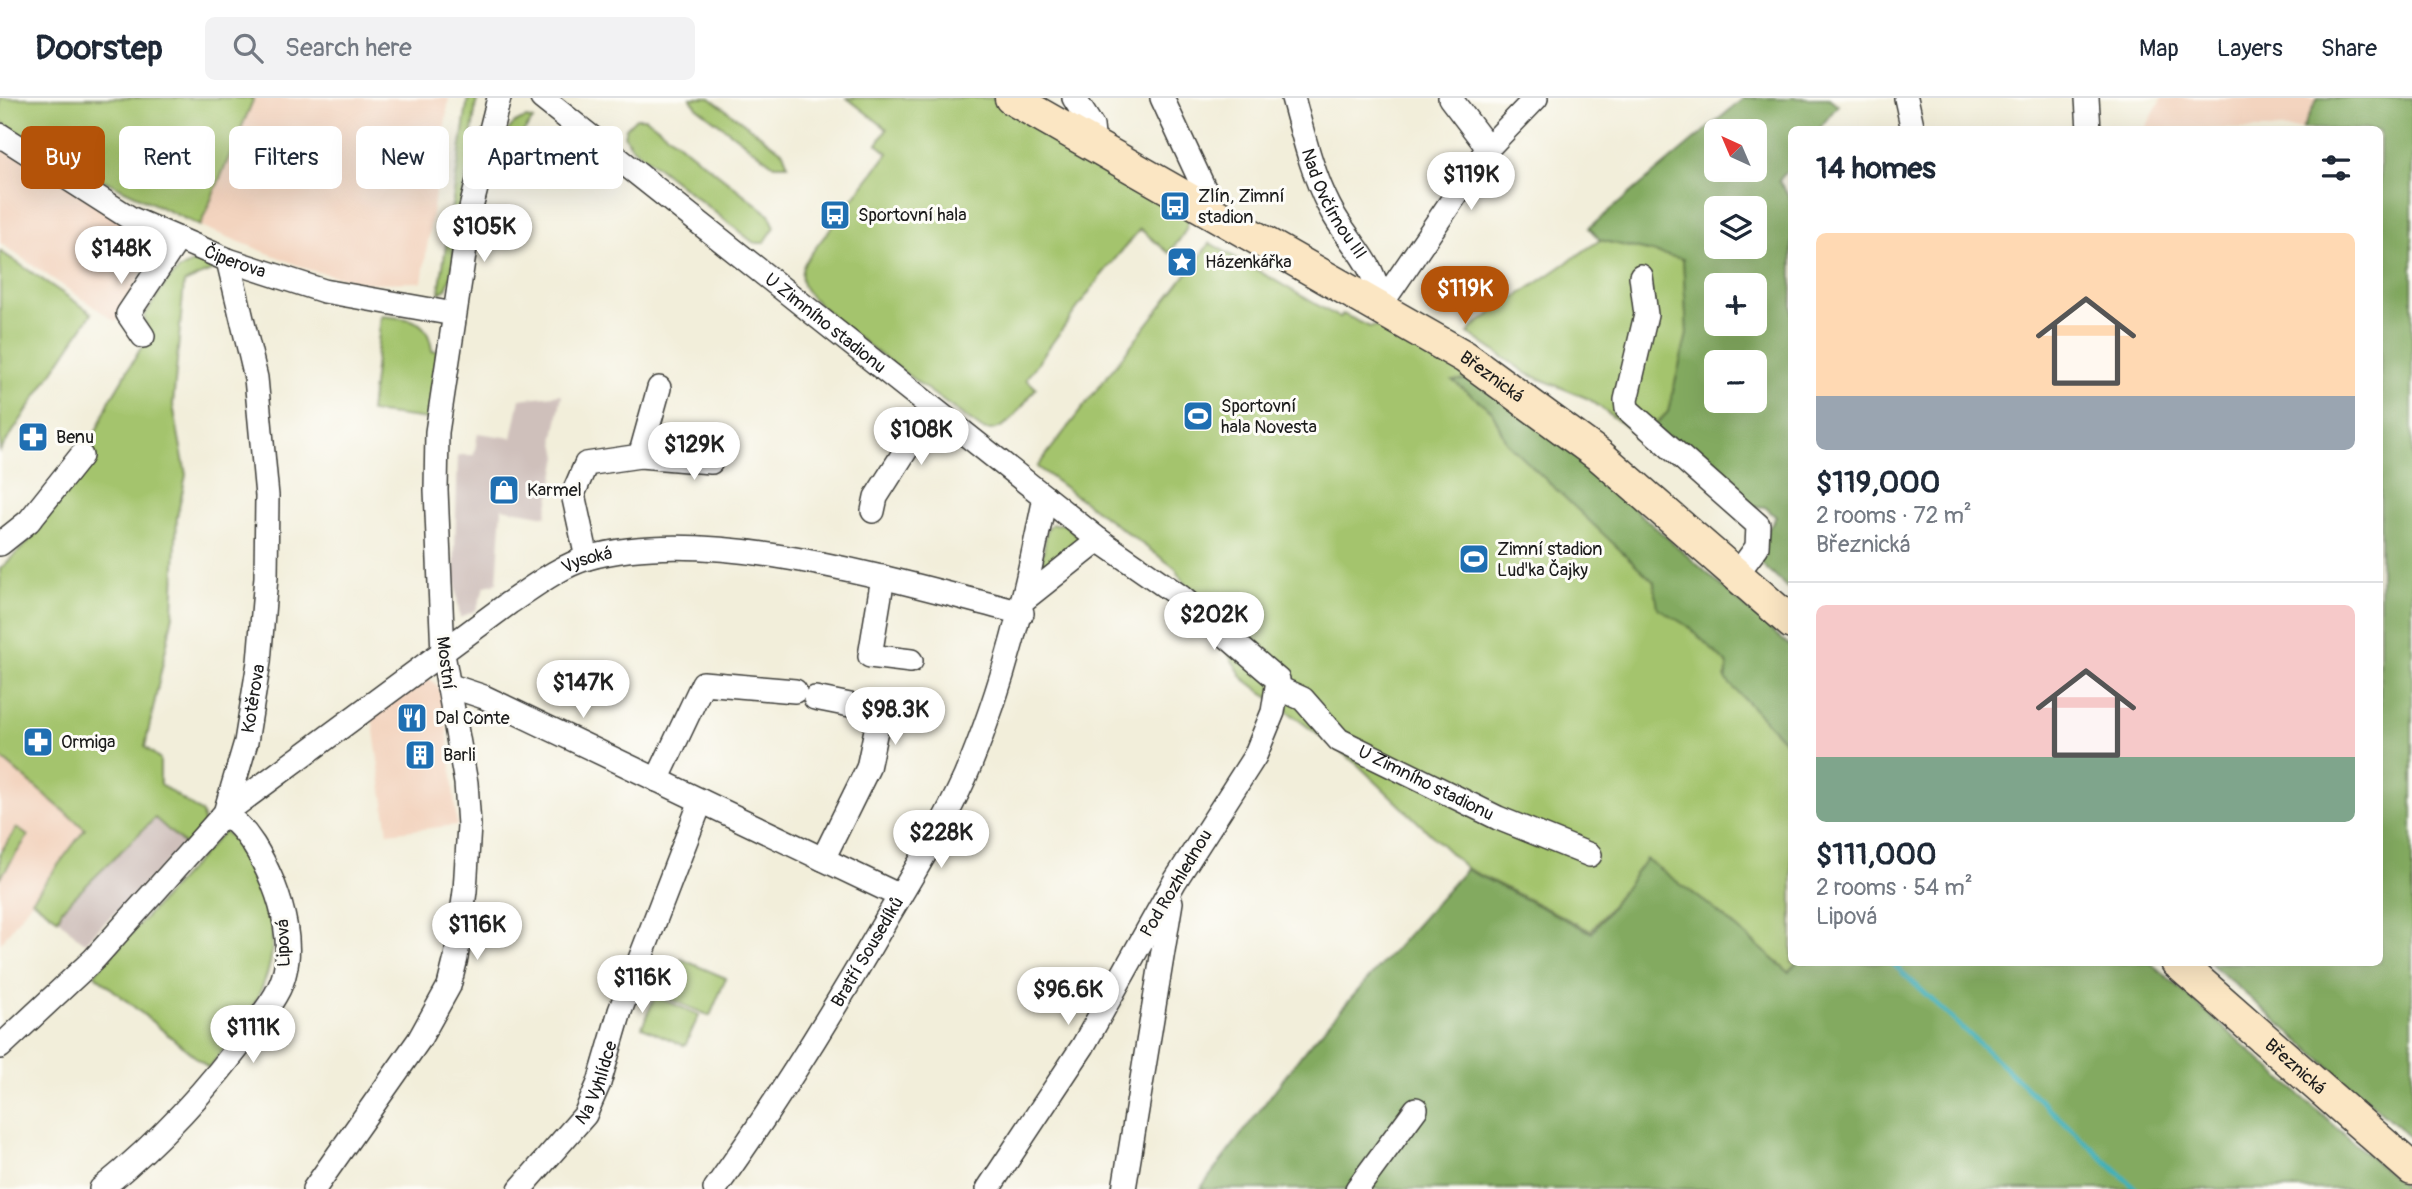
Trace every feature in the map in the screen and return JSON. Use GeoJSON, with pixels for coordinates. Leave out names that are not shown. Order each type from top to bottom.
{"type":"FeatureCollection","features":[{"type":"Feature","properties":{"kind":"main road","name":"Březnická"},"geometry":{"type":"LineString","coordinates":[[1011,98],[1380,306],[1465,357],[1562,426],[1788,619]]}},
{"type":"Feature","properties":{"kind":"main road","name":"Březnická"},"geometry":{"type":"LineString","coordinates":[[2182,966],[2412,1169]]}},
{"type":"Feature","properties":{"kind":"street","name":"Mostní"},"geometry":{"type":"LineString","coordinates":[[314,1189],[404,1064],[449,986],[465,891],[468,825],[466,783],[443,654],[436,461],[454,314],[471,208],[499,98]]}},
{"type":"Feature","properties":{"kind":"street","name":"U Zimního stadionu"},"geometry":{"type":"LineString","coordinates":[[542,98],[1099,540],[1181,597],[1270,670],[1278,680],[1279,688],[1303,699],[1339,740],[1498,818],[1590,855]]}},
{"type":"Feature","properties":{"kind":"street"},"geometry":{"type":"LineString","coordinates":[[1074,98],[1092,126],[1094,145]]}},
{"type":"Feature","properties":{"kind":"street"},"geometry":{"type":"LineString","coordinates":[[1163,98],[1216,214]]}},
{"type":"Feature","properties":{"kind":"street","name":"Nad Ovčírnou III"},"geometry":{"type":"LineString","coordinates":[[1293,98],[1327,202],[1337,222],[1374,273],[1380,306]]}},
{"type":"Feature","properties":{"kind":"street"},"geometry":{"type":"LineString","coordinates":[[1450,98],[1489,148]]}},
{"type":"Feature","properties":{"kind":"street"},"geometry":{"type":"LineString","coordinates":[[1380,306],[1489,148],[1536,98]]}},
{"type":"Feature","properties":{"kind":"street"},"geometry":{"type":"LineString","coordinates":[[1906,98],[1912,126]]}},
{"type":"Feature","properties":{"kind":"street"},"geometry":{"type":"LineString","coordinates":[[2087,98],[2089,126]]}},
{"type":"Feature","properties":{"kind":"street","name":"Čiperova"},"geometry":{"type":"LineString","coordinates":[[0,135],[130,218],[228,260],[324,291],[454,314]]}},
{"type":"Feature","properties":{"kind":"street"},"geometry":{"type":"LineString","coordinates":[[143,336],[128,314],[178,239]]}},
{"type":"Feature","properties":{"kind":"street","name":"Kotěrova"},"geometry":{"type":"LineString","coordinates":[[0,1047],[94,960],[225,813],[246,742],[259,662],[266,577],[267,496],[256,378],[228,260]]}},
{"type":"Feature","properties":{"kind":"street"},"geometry":{"type":"LineString","coordinates":[[1641,276],[1646,315],[1626,400],[1627,409],[1758,526],[1757,547],[1737,574]]}},
{"type":"Feature","properties":{"kind":"street"},"geometry":{"type":"LineString","coordinates":[[640,456],[659,388]]}},
{"type":"Feature","properties":{"kind":"street"},"geometry":{"type":"LineString","coordinates":[[873,511],[876,497],[932,409]]}},
{"type":"Feature","properties":{"kind":"street"},"geometry":{"type":"LineString","coordinates":[[587,558],[573,494],[586,464],[640,456],[711,462],[718,449]]}},
{"type":"Feature","properties":{"kind":"street"},"geometry":{"type":"LineString","coordinates":[[0,544],[29,521],[81,456]]}},
{"type":"Feature","properties":{"kind":"street","name":"Bratří Sousedíků"},"geometry":{"type":"LineString","coordinates":[[715,1189],[778,1099],[900,896],[965,777],[1006,669],[1024,606],[1045,497]]}},
{"type":"Feature","properties":{"kind":"street"},"geometry":{"type":"LineString","coordinates":[[1024,606],[1099,540]]}},
{"type":"Feature","properties":{"kind":"street","name":"Vysoká"},"geometry":{"type":"LineString","coordinates":[[225,813],[519,597],[547,578],[587,558],[666,547],[745,552],[1024,606]]}},
{"type":"Feature","properties":{"kind":"street"},"geometry":{"type":"LineString","coordinates":[[883,577],[870,656],[911,661]]}},
{"type":"Feature","properties":{"kind":"street"},"geometry":{"type":"LineString","coordinates":[[657,780],[704,683],[805,694],[880,711],[868,768],[823,859]]}},
{"type":"Feature","properties":{"kind":"street"},"geometry":{"type":"LineString","coordinates":[[448,685],[484,697],[900,896]]}},
{"type":"Feature","properties":{"kind":"street","name":"Pod Rozhlednou"},"geometry":{"type":"LineString","coordinates":[[988,1189],[1083,1046],[1175,881],[1255,756],[1273,712],[1279,688]]}},
{"type":"Feature","properties":{"kind":"street","name":"Na Vyhlídce"},"geometry":{"type":"LineString","coordinates":[[520,1189],[584,1115],[599,1083],[620,1011],[701,801]]}},
{"type":"Feature","properties":{"kind":"street","name":"Lipová"},"geometry":{"type":"LineString","coordinates":[[101,1189],[130,1166],[189,1106],[232,1056],[278,993],[286,971],[287,950],[279,898],[251,838],[225,813]]}},
{"type":"Feature","properties":{"kind":"street"},"geometry":{"type":"LineString","coordinates":[[1124,1189],[1175,881]]}},
{"type":"Feature","properties":{"kind":"street"},"geometry":{"type":"LineString","coordinates":[[1357,1189],[1416,1110]]}},
{"type":"Feature","properties":{"kind":"shaded area"},"geometry":{"type":"Polygon","coordinates":[[[252,98],[449,98],[445,126],[356,126],[356,189],[436,189],[422,282],[365,283],[310,270],[200,226],[229,147],[229,189],[342,189],[342,126],[239,126],[252,98]]]}},
{"type":"Feature","properties":{"kind":"shaded area"},"geometry":{"type":"Polygon","coordinates":[[[2162,98],[2318,98],[2304,126],[2147,126],[2162,98]]]}},
{"type":"Feature","properties":{"kind":"shaded area"},"geometry":{"type":"Polygon","coordinates":[[[0,144],[21,156],[21,189],[76,189],[125,218],[145,242],[145,264],[121,319],[115,321],[0,243],[0,144]]]}},
{"type":"Feature","properties":{"kind":"shaded area","name":"Karmel"},"geometry":{"type":"Polygon","coordinates":[[[562,394],[554,437],[558,457],[546,516],[502,508],[497,583],[485,586],[476,610],[460,618],[454,576],[458,455],[474,455],[478,433],[512,438],[520,399],[562,394]]]}},
{"type":"Feature","properties":{"kind":"shaded area","name":"Barli"},"geometry":{"type":"Polygon","coordinates":[[[427,677],[437,685],[444,699],[457,825],[388,833],[372,716],[427,677]]]}},
{"type":"Feature","properties":{"kind":"shaded area"},"geometry":{"type":"Polygon","coordinates":[[[0,757],[85,829],[0,944],[0,757]]]}},
{"type":"Feature","properties":{"kind":"shaded area"},"geometry":{"type":"Polygon","coordinates":[[[156,818],[184,845],[84,943],[58,919],[62,910],[156,818]]]}},
{"type":"Feature","properties":{"kind":"green space"},"geometry":{"type":"Polygon","coordinates":[[[0,98],[254,98],[242,126],[229,126],[229,157],[200,226],[122,189],[215,189],[215,126],[119,126],[119,187],[105,181],[105,126],[21,126],[21,135],[0,121],[0,98]]]}},
{"type":"Feature","properties":{"kind":"green space"},"geometry":{"type":"Polygon","coordinates":[[[468,98],[477,98],[473,126],[464,126],[468,98]]]}},
{"type":"Feature","properties":{"kind":"green space"},"geometry":{"type":"Polygon","coordinates":[[[690,98],[710,98],[783,152],[788,165],[774,165],[698,108],[690,98]]]}},
{"type":"Feature","properties":{"kind":"green space"},"geometry":{"type":"Polygon","coordinates":[[[847,98],[992,98],[1015,110],[1088,164],[1132,189],[1168,201],[1188,214],[1183,235],[1169,253],[1140,229],[1100,277],[1026,379],[1036,388],[1013,418],[999,428],[982,429],[914,380],[830,314],[803,285],[802,273],[808,258],[888,153],[877,144],[887,129],[847,98]]]}},
{"type":"Feature","properties":{"kind":"green space"},"geometry":{"type":"Polygon","coordinates":[[[1744,98],[1829,98],[1838,105],[1821,126],[1788,126],[1788,169],[1779,181],[1788,195],[1788,588],[1758,561],[1769,528],[1776,517],[1765,507],[1749,506],[1653,427],[1668,412],[1687,334],[1683,259],[1600,240],[1589,228],[1704,132],[1704,182],[1768,182],[1768,119],[1719,119],[1744,98]]]}},
{"type":"Feature","properties":{"kind":"green space"},"geometry":{"type":"Polygon","coordinates":[[[2318,98],[2412,98],[2412,1139],[2213,966],[2383,966],[2383,126],[2304,126],[2318,98]]]}},
{"type":"Feature","properties":{"kind":"green space"},"geometry":{"type":"Polygon","coordinates":[[[636,118],[645,118],[654,124],[769,214],[775,227],[764,243],[754,243],[632,147],[624,135],[626,128],[636,118]]]}},
{"type":"Feature","properties":{"kind":"green space"},"geometry":{"type":"Polygon","coordinates":[[[520,120],[533,120],[528,126],[511,126],[520,120]]]}},
{"type":"Feature","properties":{"kind":"green space"},"geometry":{"type":"Polygon","coordinates":[[[463,132],[464,189],[451,276],[446,289],[439,293],[463,132]]]}},
{"type":"Feature","properties":{"kind":"green space"},"geometry":{"type":"Polygon","coordinates":[[[1600,240],[1683,259],[1687,334],[1668,412],[1641,438],[1589,399],[1528,374],[1468,333],[1475,325],[1600,240]]]}},
{"type":"Feature","properties":{"kind":"green space"},"geometry":{"type":"Polygon","coordinates":[[[1210,243],[1340,318],[1343,314],[1370,327],[1393,325],[1471,379],[1788,645],[1788,966],[1795,966],[1789,972],[1709,905],[1647,860],[1591,931],[1466,868],[1357,764],[1243,678],[1175,568],[1037,467],[1210,243]]]}},
{"type":"Feature","properties":{"kind":"green space"},"geometry":{"type":"Polygon","coordinates":[[[0,251],[92,313],[0,451],[0,251]]]}},
{"type":"Feature","properties":{"kind":"green space"},"geometry":{"type":"Polygon","coordinates":[[[202,261],[215,269],[184,283],[173,405],[186,475],[177,517],[173,615],[145,747],[160,759],[160,784],[202,813],[204,824],[186,846],[155,818],[62,909],[58,919],[32,900],[85,829],[0,757],[0,569],[28,542],[76,477],[110,400],[148,336],[144,316],[155,298],[174,274],[202,261]]]}},
{"type":"Feature","properties":{"kind":"green space"},"geometry":{"type":"Polygon","coordinates":[[[381,316],[416,322],[426,332],[432,351],[438,351],[428,419],[370,412],[381,316]]]}},
{"type":"Feature","properties":{"kind":"green space"},"geometry":{"type":"Polygon","coordinates":[[[1471,379],[1553,437],[1788,644],[1788,745],[1725,679],[1728,665],[1689,627],[1658,608],[1654,582],[1506,442],[1492,411],[1453,381],[1471,379]]]}},
{"type":"Feature","properties":{"kind":"green space"},"geometry":{"type":"Polygon","coordinates":[[[1052,524],[1064,524],[1078,536],[1077,545],[1040,573],[1047,529],[1052,524]]]}},
{"type":"Feature","properties":{"kind":"green space"},"geometry":{"type":"Polygon","coordinates":[[[17,828],[28,836],[0,878],[0,853],[17,828]]]}},
{"type":"Feature","properties":{"kind":"green space"},"geometry":{"type":"Polygon","coordinates":[[[224,831],[246,856],[262,888],[271,923],[271,957],[249,1015],[209,1068],[95,973],[224,831]]]}},
{"type":"Feature","properties":{"kind":"green space"},"geometry":{"type":"Polygon","coordinates":[[[1646,859],[1709,905],[1789,972],[1794,966],[2154,966],[2406,1189],[1200,1189],[1306,1049],[1466,869],[1592,933],[1646,859]]]}},
{"type":"Feature","properties":{"kind":"green space"},"geometry":{"type":"Polygon","coordinates":[[[681,959],[726,978],[710,1016],[665,997],[681,959]]]}},
{"type":"Feature","properties":{"kind":"green space"},"geometry":{"type":"Polygon","coordinates":[[[655,996],[699,1015],[685,1046],[642,1027],[655,996]]]}},
{"type":"Feature","properties":{"kind":"waterway"},"geometry":{"type":"LineString","coordinates":[[1895,966],[2136,1189]]}},
{"type":"Feature","properties":{"kind":"place","name":"Zlín, Zimní stadion"},"geometry":{"type":"Point","coordinates":[1175,206]}},
{"type":"Feature","properties":{"kind":"place","name":"Sportovní hala"},"geometry":{"type":"Point","coordinates":[835,215]}},
{"type":"Feature","properties":{"kind":"place","name":"Házenkářka"},"geometry":{"type":"Point","coordinates":[1182,262]}},
{"type":"Feature","properties":{"kind":"place","name":"Sportovní hala Novesta"},"geometry":{"type":"Point","coordinates":[1198,416]}},
{"type":"Feature","properties":{"kind":"place","name":"Benu"},"geometry":{"type":"Point","coordinates":[33,437]}},
{"type":"Feature","properties":{"kind":"place","name":"Karmel"},"geometry":{"type":"Point","coordinates":[504,490]}},
{"type":"Feature","properties":{"kind":"place","name":"Zimní stadion Luďka Čajky"},"geometry":{"type":"Point","coordinates":[1474,559]}},
{"type":"Feature","properties":{"kind":"place","name":"Dal Conte"},"geometry":{"type":"Point","coordinates":[412,718]}},
{"type":"Feature","properties":{"kind":"place","name":"Ormiga"},"geometry":{"type":"Point","coordinates":[38,742]}},
{"type":"Feature","properties":{"kind":"place","name":"Barli"},"geometry":{"type":"Point","coordinates":[420,755]}}]}
